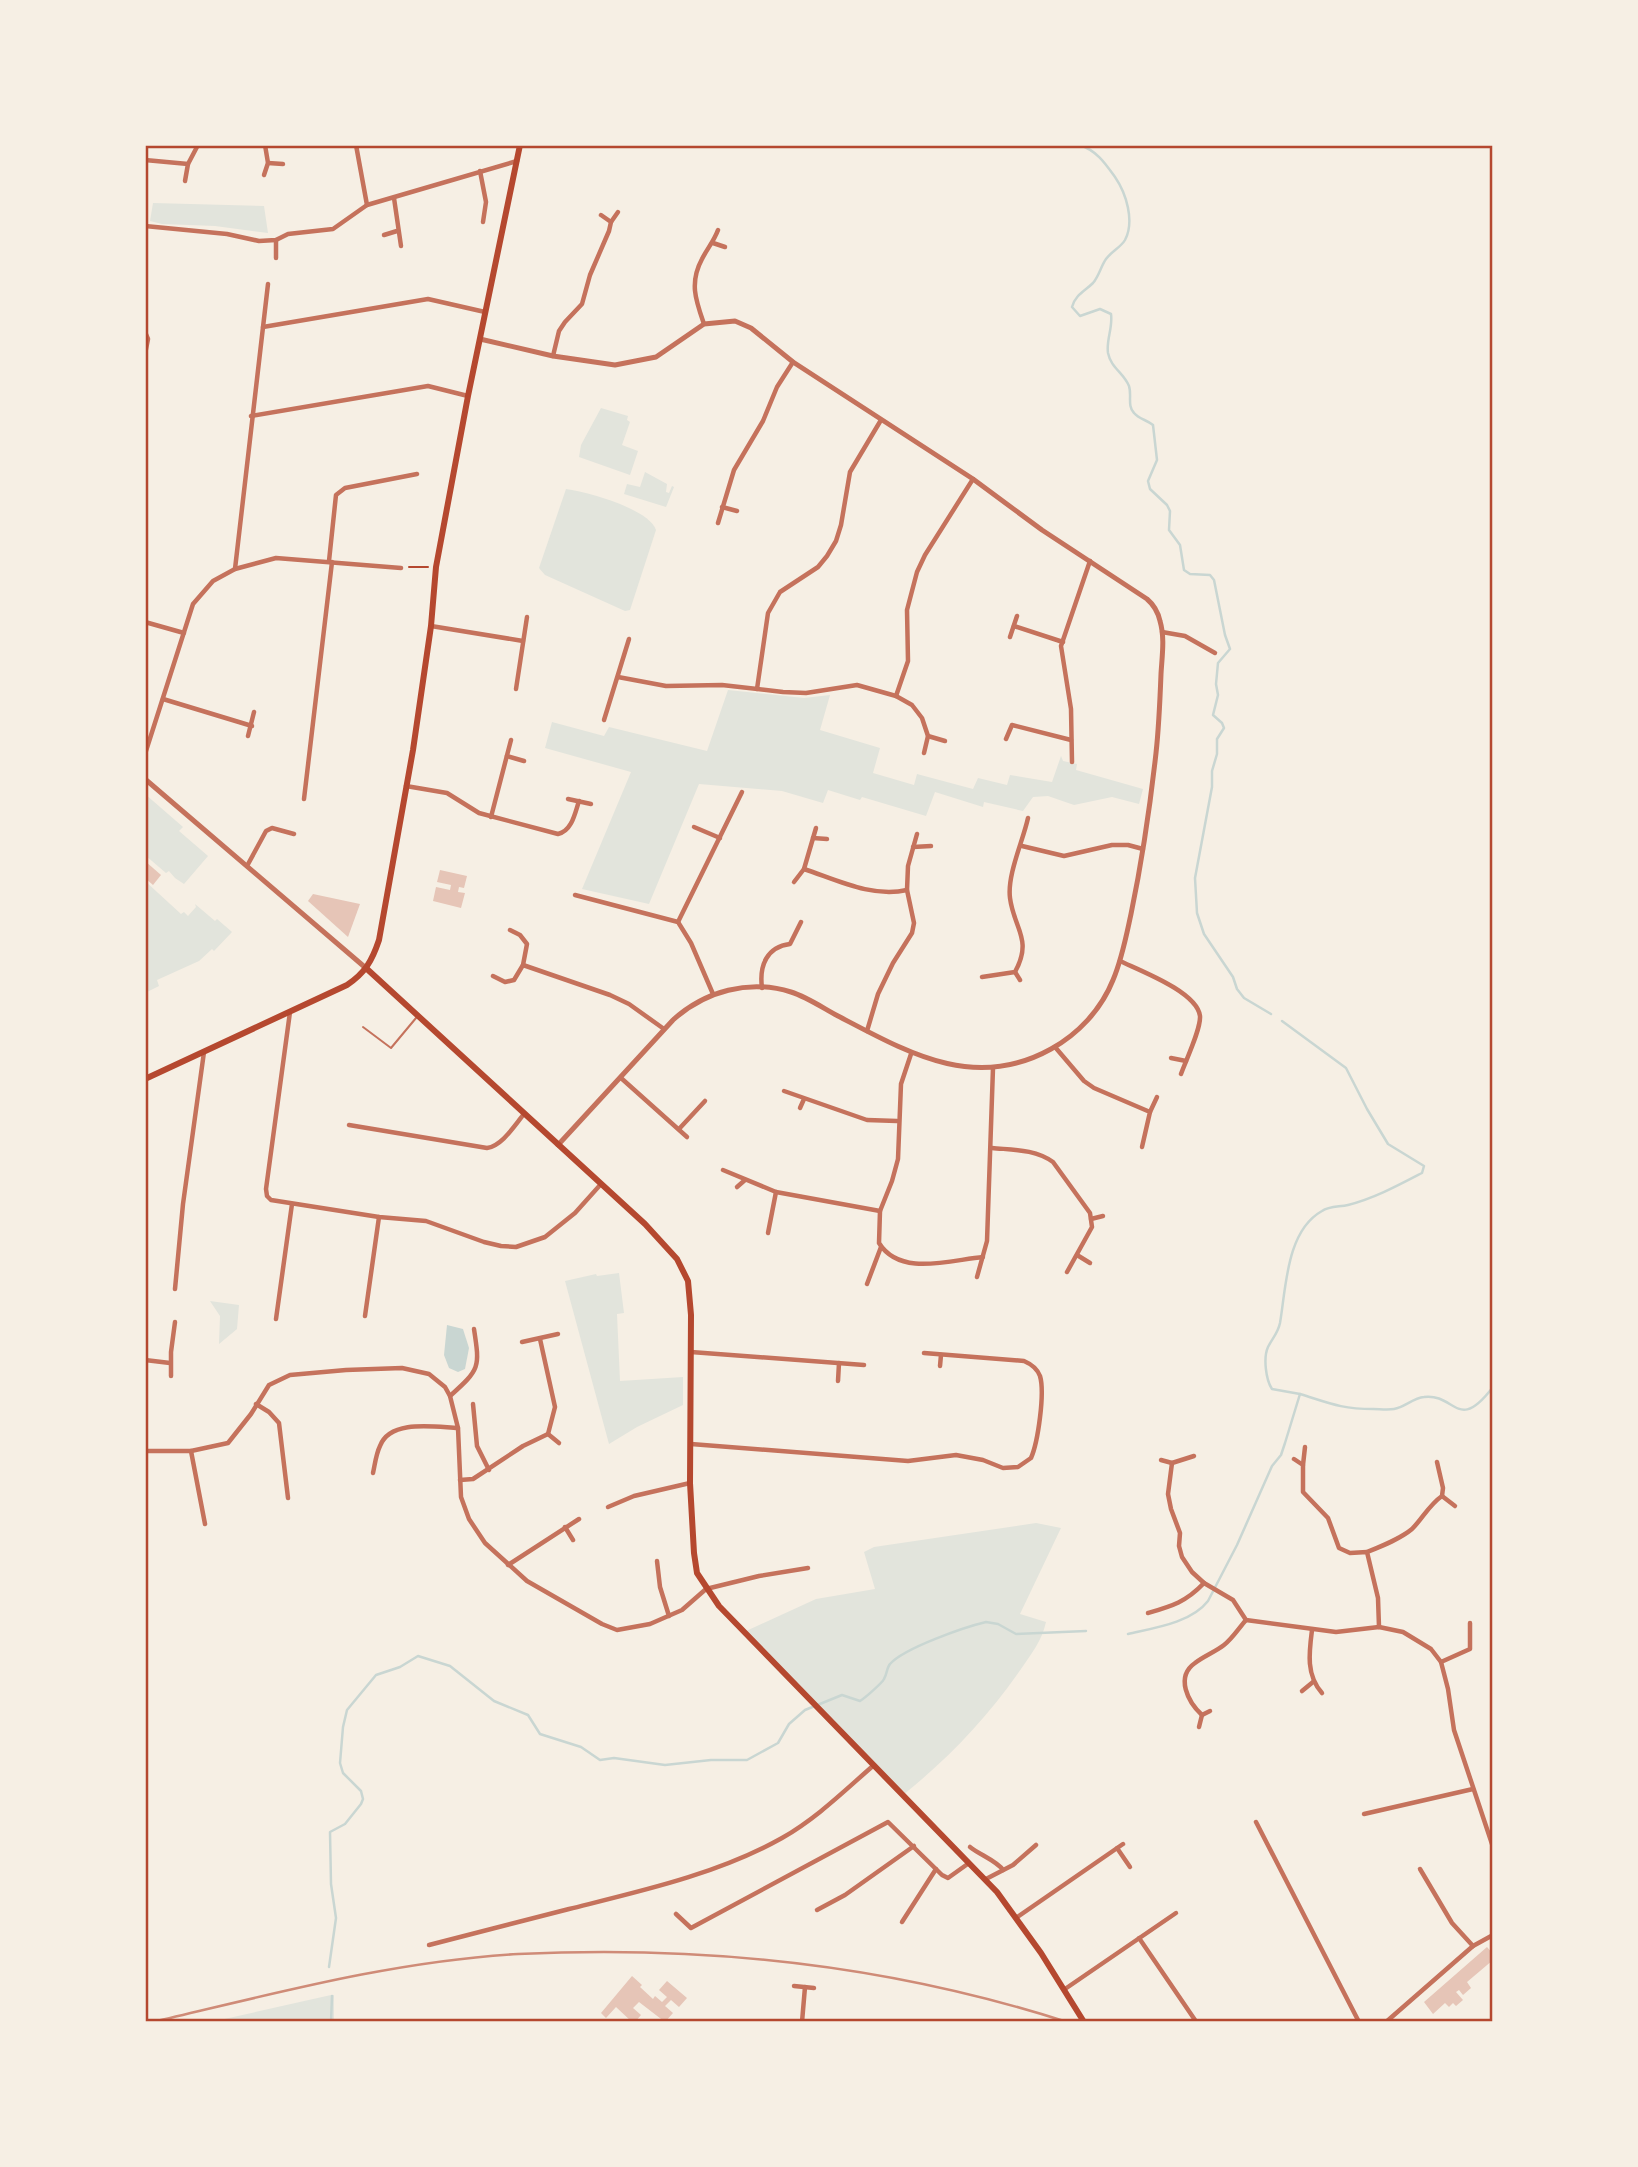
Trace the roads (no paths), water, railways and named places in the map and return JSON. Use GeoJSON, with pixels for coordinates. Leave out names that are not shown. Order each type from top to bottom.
{"type":"FeatureCollection","features":[{"type":"Feature","properties":{"kind":"main road"},"geometry":{"type":"LineString","coordinates":[[145,1079],[346,985],[367,969],[379,940],[431,626],[436,567],[520,145]]}},
{"type":"Feature","properties":{"kind":"main road"},"geometry":{"type":"LineString","coordinates":[[367,969],[416,1017],[645,1224],[683,1268],[688,1280],[691,1315],[690,1483],[696,1568],[706,1589],[719,1606],[819,1710],[986,1879],[1065,1989],[1084,2022]]}},
{"type":"Feature","properties":{"kind":"street"},"geometry":{"type":"LineString","coordinates":[[185,181],[188,164],[198,145]]}},
{"type":"Feature","properties":{"kind":"street"},"geometry":{"type":"LineString","coordinates":[[264,175],[268,163],[265,145]]}},
{"type":"Feature","properties":{"kind":"street"},"geometry":{"type":"LineString","coordinates":[[356,145],[368,205]]}},
{"type":"Feature","properties":{"kind":"street"},"geometry":{"type":"LineString","coordinates":[[145,160],[188,164]]}},
{"type":"Feature","properties":{"kind":"street"},"geometry":{"type":"LineString","coordinates":[[145,226],[228,234],[259,241],[276,240],[288,234],[333,229],[368,205],[517,161]]}},
{"type":"Feature","properties":{"kind":"street"},"geometry":{"type":"LineString","coordinates":[[268,163],[283,164]]}},
{"type":"Feature","properties":{"kind":"street"},"geometry":{"type":"LineString","coordinates":[[480,171],[486,202],[482,222]]}},
{"type":"Feature","properties":{"kind":"street"},"geometry":{"type":"LineString","coordinates":[[394,198],[401,246]]}},
{"type":"Feature","properties":{"kind":"street"},"geometry":{"type":"LineString","coordinates":[[553,356],[559,331],[582,304],[590,275],[611,222],[618,212]]}},
{"type":"Feature","properties":{"kind":"street"},"geometry":{"type":"LineString","coordinates":[[601,215],[611,222]]}},
{"type":"Feature","properties":{"kind":"street"},"geometry":{"type":"LineString","coordinates":[[704,324],[695,298],[694,283],[702,259],[718,230]]}},
{"type":"Feature","properties":{"kind":"street"},"geometry":{"type":"LineString","coordinates":[[384,235],[397,231]]}},
{"type":"Feature","properties":{"kind":"street"},"geometry":{"type":"LineString","coordinates":[[276,240],[276,258]]}},
{"type":"Feature","properties":{"kind":"street"},"geometry":{"type":"LineString","coordinates":[[713,243],[725,247]]}},
{"type":"Feature","properties":{"kind":"street"},"geometry":{"type":"LineString","coordinates":[[235,569],[268,284]]}},
{"type":"Feature","properties":{"kind":"street"},"geometry":{"type":"LineString","coordinates":[[263,327],[428,299],[485,312]]}},
{"type":"Feature","properties":{"kind":"street"},"geometry":{"type":"LineString","coordinates":[[480,339],[602,364],[633,363],[656,357],[704,324],[735,321],[751,328],[793,362],[973,479],[1042,530],[1150,602],[1157,611],[1162,632],[1159,724],[1143,849],[1120,961],[1104,999],[1094,1014],[1075,1033],[1037,1057],[993,1068],[963,1068],[911,1054],[792,993],[745,988],[713,994],[685,1010],[664,1029],[558,1145]]}},
{"type":"Feature","properties":{"kind":"street"},"geometry":{"type":"LineString","coordinates":[[145,332],[148,339],[145,354]]}},
{"type":"Feature","properties":{"kind":"street"},"geometry":{"type":"LineString","coordinates":[[718,523],[734,470],[764,421],[777,387],[793,362]]}},
{"type":"Feature","properties":{"kind":"street"},"geometry":{"type":"LineString","coordinates":[[251,416],[428,386],[468,396]]}},
{"type":"Feature","properties":{"kind":"street"},"geometry":{"type":"LineString","coordinates":[[757,689],[768,613],[780,592],[818,567],[836,541],[850,472],[881,420]]}},
{"type":"Feature","properties":{"kind":"street"},"geometry":{"type":"LineString","coordinates":[[304,799],[336,495],[345,488],[418,474]]}},
{"type":"Feature","properties":{"kind":"street"},"geometry":{"type":"LineString","coordinates":[[896,696],[908,661],[907,610],[917,572],[973,479]]}},
{"type":"Feature","properties":{"kind":"street"},"geometry":{"type":"LineString","coordinates":[[722,507],[737,511]]}},
{"type":"Feature","properties":{"kind":"street"},"geometry":{"type":"LineString","coordinates":[[145,754],[193,604],[213,580],[235,569],[276,558],[401,568]]}},
{"type":"Feature","properties":{"kind":"street"},"geometry":{"type":"LineString","coordinates":[[1072,762],[1071,709],[1062,654],[1063,642],[1090,561]]}},
{"type":"Feature","properties":{"kind":"street"},"geometry":{"type":"LineString","coordinates":[[1010,637],[1017,616]]}},
{"type":"Feature","properties":{"kind":"street"},"geometry":{"type":"LineString","coordinates":[[516,689],[527,617]]}},
{"type":"Feature","properties":{"kind":"street"},"geometry":{"type":"LineString","coordinates":[[145,622],[184,633]]}},
{"type":"Feature","properties":{"kind":"street"},"geometry":{"type":"LineString","coordinates":[[431,626],[523,641]]}},
{"type":"Feature","properties":{"kind":"street"},"geometry":{"type":"LineString","coordinates":[[1014,626],[1063,642]]}},
{"type":"Feature","properties":{"kind":"street"},"geometry":{"type":"LineString","coordinates":[[1162,632],[1185,636],[1215,653]]}},
{"type":"Feature","properties":{"kind":"street"},"geometry":{"type":"LineString","coordinates":[[604,720],[629,639]]}},
{"type":"Feature","properties":{"kind":"street"},"geometry":{"type":"LineString","coordinates":[[618,677],[666,687],[701,684],[806,693],[857,685],[896,696],[912,705],[922,718],[928,736],[924,753]]}},
{"type":"Feature","properties":{"kind":"street"},"geometry":{"type":"LineString","coordinates":[[163,699],[252,726]]}},
{"type":"Feature","properties":{"kind":"street"},"geometry":{"type":"LineString","coordinates":[[248,736],[254,712]]}},
{"type":"Feature","properties":{"kind":"street"},"geometry":{"type":"LineString","coordinates":[[1006,739],[1012,724],[1071,740]]}},
{"type":"Feature","properties":{"kind":"street"},"geometry":{"type":"LineString","coordinates":[[928,736],[945,741]]}},
{"type":"Feature","properties":{"kind":"street"},"geometry":{"type":"LineString","coordinates":[[491,817],[510,740]]}},
{"type":"Feature","properties":{"kind":"street"},"geometry":{"type":"LineString","coordinates":[[507,756],[524,761]]}},
{"type":"Feature","properties":{"kind":"street"},"geometry":{"type":"LineString","coordinates":[[145,779],[367,969]]}},
{"type":"Feature","properties":{"kind":"street"},"geometry":{"type":"LineString","coordinates":[[405,786],[447,793],[479,813],[553,834],[563,834],[571,824],[579,801]]}},
{"type":"Feature","properties":{"kind":"street"},"geometry":{"type":"LineString","coordinates":[[678,922],[742,792]]}},
{"type":"Feature","properties":{"kind":"street"},"geometry":{"type":"LineString","coordinates":[[568,799],[591,804]]}},
{"type":"Feature","properties":{"kind":"street"},"geometry":{"type":"LineString","coordinates":[[1015,972],[1024,950],[1010,898],[1011,878],[1028,818]]}},
{"type":"Feature","properties":{"kind":"street"},"geometry":{"type":"LineString","coordinates":[[694,827],[720,838]]}},
{"type":"Feature","properties":{"kind":"street"},"geometry":{"type":"LineString","coordinates":[[246,867],[267,831],[272,828],[294,834]]}},
{"type":"Feature","properties":{"kind":"street"},"geometry":{"type":"LineString","coordinates":[[794,882],[804,869],[816,828]]}},
{"type":"Feature","properties":{"kind":"street"},"geometry":{"type":"LineString","coordinates":[[867,1031],[878,994],[893,962],[912,933],[914,923],[907,890],[908,866],[918,834]]}},
{"type":"Feature","properties":{"kind":"street"},"geometry":{"type":"LineString","coordinates":[[813,838],[827,839]]}},
{"type":"Feature","properties":{"kind":"street"},"geometry":{"type":"LineString","coordinates":[[1022,846],[1064,856],[1112,845],[1143,849]]}},
{"type":"Feature","properties":{"kind":"street"},"geometry":{"type":"LineString","coordinates":[[913,847],[930,846]]}},
{"type":"Feature","properties":{"kind":"street"},"geometry":{"type":"LineString","coordinates":[[804,869],[859,888],[887,893],[907,890]]}},
{"type":"Feature","properties":{"kind":"street"},"geometry":{"type":"LineString","coordinates":[[575,895],[678,922],[691,943],[713,994]]}},
{"type":"Feature","properties":{"kind":"street"},"geometry":{"type":"LineString","coordinates":[[762,988],[761,976],[771,951],[779,945],[790,944],[801,922]]}},
{"type":"Feature","properties":{"kind":"street"},"geometry":{"type":"LineString","coordinates":[[493,976],[505,982],[514,981],[523,965],[527,944],[520,935],[510,930]]}},
{"type":"Feature","properties":{"kind":"street"},"geometry":{"type":"LineString","coordinates":[[1120,961],[1177,990],[1198,1007],[1201,1019],[1181,1074]]}},
{"type":"Feature","properties":{"kind":"street"},"geometry":{"type":"LineString","coordinates":[[523,965],[610,995],[629,1004],[664,1029]]}},
{"type":"Feature","properties":{"kind":"street"},"geometry":{"type":"LineString","coordinates":[[982,977],[1015,972]]}},
{"type":"Feature","properties":{"kind":"street"},"geometry":{"type":"LineString","coordinates":[[1015,972],[1020,980]]}},
{"type":"Feature","properties":{"kind":"street"},"geometry":{"type":"LineString","coordinates":[[290,1011],[266,1189],[271,1200],[379,1217],[426,1221],[501,1247],[516,1247],[545,1237],[575,1213],[601,1184]]}},
{"type":"Feature","properties":{"kind":"street"},"geometry":{"type":"LineString","coordinates":[[1055,1047],[1084,1081],[1106,1094],[1150,1112]]}},
{"type":"Feature","properties":{"kind":"street"},"geometry":{"type":"LineString","coordinates":[[175,1289],[183,1204],[204,1052]]}},
{"type":"Feature","properties":{"kind":"street"},"geometry":{"type":"LineString","coordinates":[[911,1054],[901,1084],[898,1159],[880,1211],[878,1234],[881,1246],[892,1258],[912,1263],[983,1257]]}},
{"type":"Feature","properties":{"kind":"street"},"geometry":{"type":"LineString","coordinates":[[1171,1058],[1186,1061]]}},
{"type":"Feature","properties":{"kind":"street"},"geometry":{"type":"LineString","coordinates":[[977,1277],[987,1241],[993,1068]]}},
{"type":"Feature","properties":{"kind":"street"},"geometry":{"type":"LineString","coordinates":[[621,1078],[687,1137]]}},
{"type":"Feature","properties":{"kind":"street"},"geometry":{"type":"LineString","coordinates":[[785,1091],[867,1120],[898,1121]]}},
{"type":"Feature","properties":{"kind":"street"},"geometry":{"type":"LineString","coordinates":[[1142,1147],[1150,1112],[1157,1097]]}},
{"type":"Feature","properties":{"kind":"street"},"geometry":{"type":"LineString","coordinates":[[800,1108],[804,1099]]}},
{"type":"Feature","properties":{"kind":"street"},"geometry":{"type":"LineString","coordinates":[[679,1129],[705,1101]]}},
{"type":"Feature","properties":{"kind":"street"},"geometry":{"type":"LineString","coordinates":[[349,1125],[486,1148],[500,1142],[524,1114]]}},
{"type":"Feature","properties":{"kind":"street"},"geometry":{"type":"LineString","coordinates":[[992,1148],[1034,1152],[1044,1156],[1052,1162],[1090,1213],[1092,1227],[1067,1272]]}},
{"type":"Feature","properties":{"kind":"street"},"geometry":{"type":"LineString","coordinates":[[723,1170],[776,1192],[880,1211]]}},
{"type":"Feature","properties":{"kind":"street"},"geometry":{"type":"LineString","coordinates":[[737,1188],[745,1180]]}},
{"type":"Feature","properties":{"kind":"street"},"geometry":{"type":"LineString","coordinates":[[768,1233],[776,1192]]}},
{"type":"Feature","properties":{"kind":"street"},"geometry":{"type":"LineString","coordinates":[[276,1319],[292,1204]]}},
{"type":"Feature","properties":{"kind":"street"},"geometry":{"type":"LineString","coordinates":[[1091,1219],[1103,1216]]}},
{"type":"Feature","properties":{"kind":"street"},"geometry":{"type":"LineString","coordinates":[[365,1316],[379,1217]]}},
{"type":"Feature","properties":{"kind":"street"},"geometry":{"type":"LineString","coordinates":[[867,1284],[881,1246]]}},
{"type":"Feature","properties":{"kind":"street"},"geometry":{"type":"LineString","coordinates":[[1077,1255],[1090,1263]]}},
{"type":"Feature","properties":{"kind":"street"},"geometry":{"type":"LineString","coordinates":[[171,1376],[175,1322]]}},
{"type":"Feature","properties":{"kind":"street"},"geometry":{"type":"LineString","coordinates":[[450,1396],[470,1378],[479,1360],[474,1329]]}},
{"type":"Feature","properties":{"kind":"street"},"geometry":{"type":"LineString","coordinates":[[522,1342],[558,1334]]}},
{"type":"Feature","properties":{"kind":"street"},"geometry":{"type":"LineString","coordinates":[[460,1480],[473,1479],[523,1446],[548,1434],[555,1407],[540,1339]]}},
{"type":"Feature","properties":{"kind":"street"},"geometry":{"type":"LineString","coordinates":[[690,1352],[863,1365]]}},
{"type":"Feature","properties":{"kind":"street"},"geometry":{"type":"LineString","coordinates":[[690,1444],[908,1461],[956,1455],[983,1460],[1003,1468],[1018,1466],[1031,1458],[1041,1400],[1039,1374],[1033,1366],[1024,1362],[924,1353]]}},
{"type":"Feature","properties":{"kind":"street"},"geometry":{"type":"LineString","coordinates":[[940,1366],[941,1355]]}},
{"type":"Feature","properties":{"kind":"street"},"geometry":{"type":"LineString","coordinates":[[145,1360],[170,1363]]}},
{"type":"Feature","properties":{"kind":"street"},"geometry":{"type":"LineString","coordinates":[[838,1381],[839,1363]]}},
{"type":"Feature","properties":{"kind":"street"},"geometry":{"type":"LineString","coordinates":[[145,1451],[191,1451],[228,1443],[269,1385],[290,1375],[402,1368],[429,1374],[445,1387],[450,1396],[458,1428],[461,1497],[469,1519],[485,1543],[527,1581],[617,1630],[650,1624],[682,1610],[706,1589],[758,1576],[808,1568]]}},
{"type":"Feature","properties":{"kind":"street"},"geometry":{"type":"LineString","coordinates":[[256,1404],[269,1412],[279,1423],[288,1499]]}},
{"type":"Feature","properties":{"kind":"street"},"geometry":{"type":"LineString","coordinates":[[473,1404],[477,1446],[489,1470]]}},
{"type":"Feature","properties":{"kind":"street"},"geometry":{"type":"LineString","coordinates":[[373,1473],[380,1443],[391,1433],[403,1428],[458,1428]]}},
{"type":"Feature","properties":{"kind":"street"},"geometry":{"type":"LineString","coordinates":[[548,1434],[559,1443]]}},
{"type":"Feature","properties":{"kind":"street"},"geometry":{"type":"LineString","coordinates":[[1305,1447],[1303,1492],[1328,1518],[1339,1548],[1350,1553],[1367,1552],[1409,1531],[1424,1516],[1442,1496],[1443,1488],[1437,1462]]}},
{"type":"Feature","properties":{"kind":"street"},"geometry":{"type":"LineString","coordinates":[[191,1451],[205,1524]]}},
{"type":"Feature","properties":{"kind":"street"},"geometry":{"type":"LineString","coordinates":[[1161,1460],[1172,1463],[1194,1456]]}},
{"type":"Feature","properties":{"kind":"street"},"geometry":{"type":"LineString","coordinates":[[1294,1458],[1303,1465]]}},
{"type":"Feature","properties":{"kind":"street"},"geometry":{"type":"LineString","coordinates":[[1172,1463],[1168,1494],[1180,1533],[1182,1558],[1192,1572],[1206,1584],[1233,1600],[1246,1620],[1336,1632],[1379,1628],[1404,1632],[1419,1640],[1441,1662],[1454,1730],[1493,1847]]}},
{"type":"Feature","properties":{"kind":"street"},"geometry":{"type":"LineString","coordinates":[[608,1507],[634,1496],[690,1483]]}},
{"type":"Feature","properties":{"kind":"street"},"geometry":{"type":"LineString","coordinates":[[1442,1496],[1455,1506]]}},
{"type":"Feature","properties":{"kind":"street"},"geometry":{"type":"LineString","coordinates":[[508,1565],[579,1519]]}},
{"type":"Feature","properties":{"kind":"street"},"geometry":{"type":"LineString","coordinates":[[565,1527],[573,1540]]}},
{"type":"Feature","properties":{"kind":"street"},"geometry":{"type":"LineString","coordinates":[[1367,1552],[1378,1598],[1379,1628]]}},
{"type":"Feature","properties":{"kind":"street"},"geometry":{"type":"LineString","coordinates":[[657,1561],[660,1587],[668,1616]]}},
{"type":"Feature","properties":{"kind":"street"},"geometry":{"type":"LineString","coordinates":[[1148,1613],[1170,1607],[1190,1597],[1206,1584]]}},
{"type":"Feature","properties":{"kind":"street"},"geometry":{"type":"LineString","coordinates":[[1202,1715],[1189,1698],[1185,1675],[1192,1665],[1225,1645],[1246,1620]]}},
{"type":"Feature","properties":{"kind":"street"},"geometry":{"type":"LineString","coordinates":[[1441,1662],[1470,1649],[1470,1623]]}},
{"type":"Feature","properties":{"kind":"street"},"geometry":{"type":"LineString","coordinates":[[1312,1630],[1309,1655],[1313,1682],[1322,1693]]}},
{"type":"Feature","properties":{"kind":"street"},"geometry":{"type":"LineString","coordinates":[[1303,1691],[1313,1682]]}},
{"type":"Feature","properties":{"kind":"street"},"geometry":{"type":"LineString","coordinates":[[1199,1727],[1202,1715],[1210,1711]]}},
{"type":"Feature","properties":{"kind":"street"},"geometry":{"type":"LineString","coordinates":[[429,1945],[622,1896],[732,1860],[780,1839],[808,1821],[849,1789],[874,1765]]}},
{"type":"Feature","properties":{"kind":"street"},"geometry":{"type":"LineString","coordinates":[[1364,1814],[1473,1789]]}},
{"type":"Feature","properties":{"kind":"street"},"geometry":{"type":"LineString","coordinates":[[676,1914],[691,1928],[888,1822],[948,1878],[970,1862]]}},
{"type":"Feature","properties":{"kind":"street"},"geometry":{"type":"LineString","coordinates":[[1256,1822],[1359,2022]]}},
{"type":"Feature","properties":{"kind":"street"},"geometry":{"type":"LineString","coordinates":[[986,1879],[1025,1856],[1036,1845]]}},
{"type":"Feature","properties":{"kind":"street"},"geometry":{"type":"LineString","coordinates":[[817,1910],[845,1895],[914,1846]]}},
{"type":"Feature","properties":{"kind":"street"},"geometry":{"type":"LineString","coordinates":[[1016,1918],[1120,1846],[1130,1867]]}},
{"type":"Feature","properties":{"kind":"street"},"geometry":{"type":"LineString","coordinates":[[971,1847],[986,1859],[998,1863],[1003,1870]]}},
{"type":"Feature","properties":{"kind":"street"},"geometry":{"type":"LineString","coordinates":[[902,1922],[936,1869]]}},
{"type":"Feature","properties":{"kind":"street"},"geometry":{"type":"LineString","coordinates":[[1420,1869],[1452,1923],[1473,1945]]}},
{"type":"Feature","properties":{"kind":"street"},"geometry":{"type":"LineString","coordinates":[[1065,1989],[1176,1913]]}},
{"type":"Feature","properties":{"kind":"street"},"geometry":{"type":"LineString","coordinates":[[1386,2022],[1473,1945],[1493,1935]]}},
{"type":"Feature","properties":{"kind":"street"},"geometry":{"type":"LineString","coordinates":[[1139,1938],[1195,2020]]}},
{"type":"Feature","properties":{"kind":"street"},"geometry":{"type":"LineString","coordinates":[[794,1986],[814,1988]]}},
{"type":"Feature","properties":{"kind":"street"},"geometry":{"type":"LineString","coordinates":[[802,2022],[805,1987]]}},
{"type":"Feature","properties":{"kind":"lane"},"geometry":{"type":"LineString","coordinates":[[363,1027],[391,1048],[416,1017]]}},
{"type":"Feature","properties":{"kind":"waterway"},"geometry":{"type":"LineString","coordinates":[[1080,145],[1096,154],[1115,177],[1126,199],[1129,224],[1125,240],[1106,259],[1093,283],[1078,296],[1072,307],[1080,316],[1100,309],[1111,314],[1108,353],[1129,386],[1132,410],[1138,417],[1153,425],[1157,460],[1148,481],[1150,489],[1170,511],[1169,530],[1180,545],[1184,570],[1190,574],[1210,575],[1214,580],[1230,649],[1218,663],[1218,695],[1213,715],[1224,728],[1217,739],[1212,787],[1195,878],[1197,913],[1204,934],[1233,977],[1237,989],[1244,998],[1271,1014]]}},
{"type":"Feature","properties":{"kind":"waterway"},"geometry":{"type":"LineString","coordinates":[[1282,1021],[1346,1068],[1388,1144],[1424,1166],[1422,1173],[1395,1187],[1348,1205],[1325,1209],[1310,1220],[1301,1232],[1294,1246],[1286,1278],[1279,1327],[1266,1352],[1265,1363],[1272,1389],[1300,1394]]}},
{"type":"Feature","properties":{"kind":"waterway"},"geometry":{"type":"LineString","coordinates":[[1128,1634],[1182,1620],[1208,1601],[1237,1545],[1272,1466],[1281,1455],[1300,1394],[1343,1407],[1362,1409],[1392,1409],[1420,1398],[1435,1397],[1464,1410],[1481,1401],[1493,1387]]}},
{"type":"Feature","properties":{"kind":"waterway"},"geometry":{"type":"LineString","coordinates":[[329,1967],[336,1918],[331,1884],[330,1832],[345,1824],[363,1799],[361,1791],[343,1773],[340,1763],[347,1710],[376,1675],[400,1667],[418,1656],[450,1666],[494,1701],[528,1715],[540,1734],[581,1747],[600,1760],[614,1758],[665,1765],[711,1760],[747,1760],[778,1743],[789,1724],[805,1710],[842,1695],[860,1701],[883,1681],[889,1665],[897,1658],[964,1628],[986,1622],[998,1624],[1016,1634],[1086,1631]]}},
{"type":"Feature","properties":{"kind":"waterway"},"geometry":{"type":"LineString","coordinates":[[331,2022],[332,1996]]}},
{"type":"Feature","properties":{"kind":"railway"},"geometry":{"type":"LineString","coordinates":[[153,2022],[380,1971],[472,1958],[587,1952],[657,1953],[796,1963],[933,1986],[1067,2022]]}}]}
